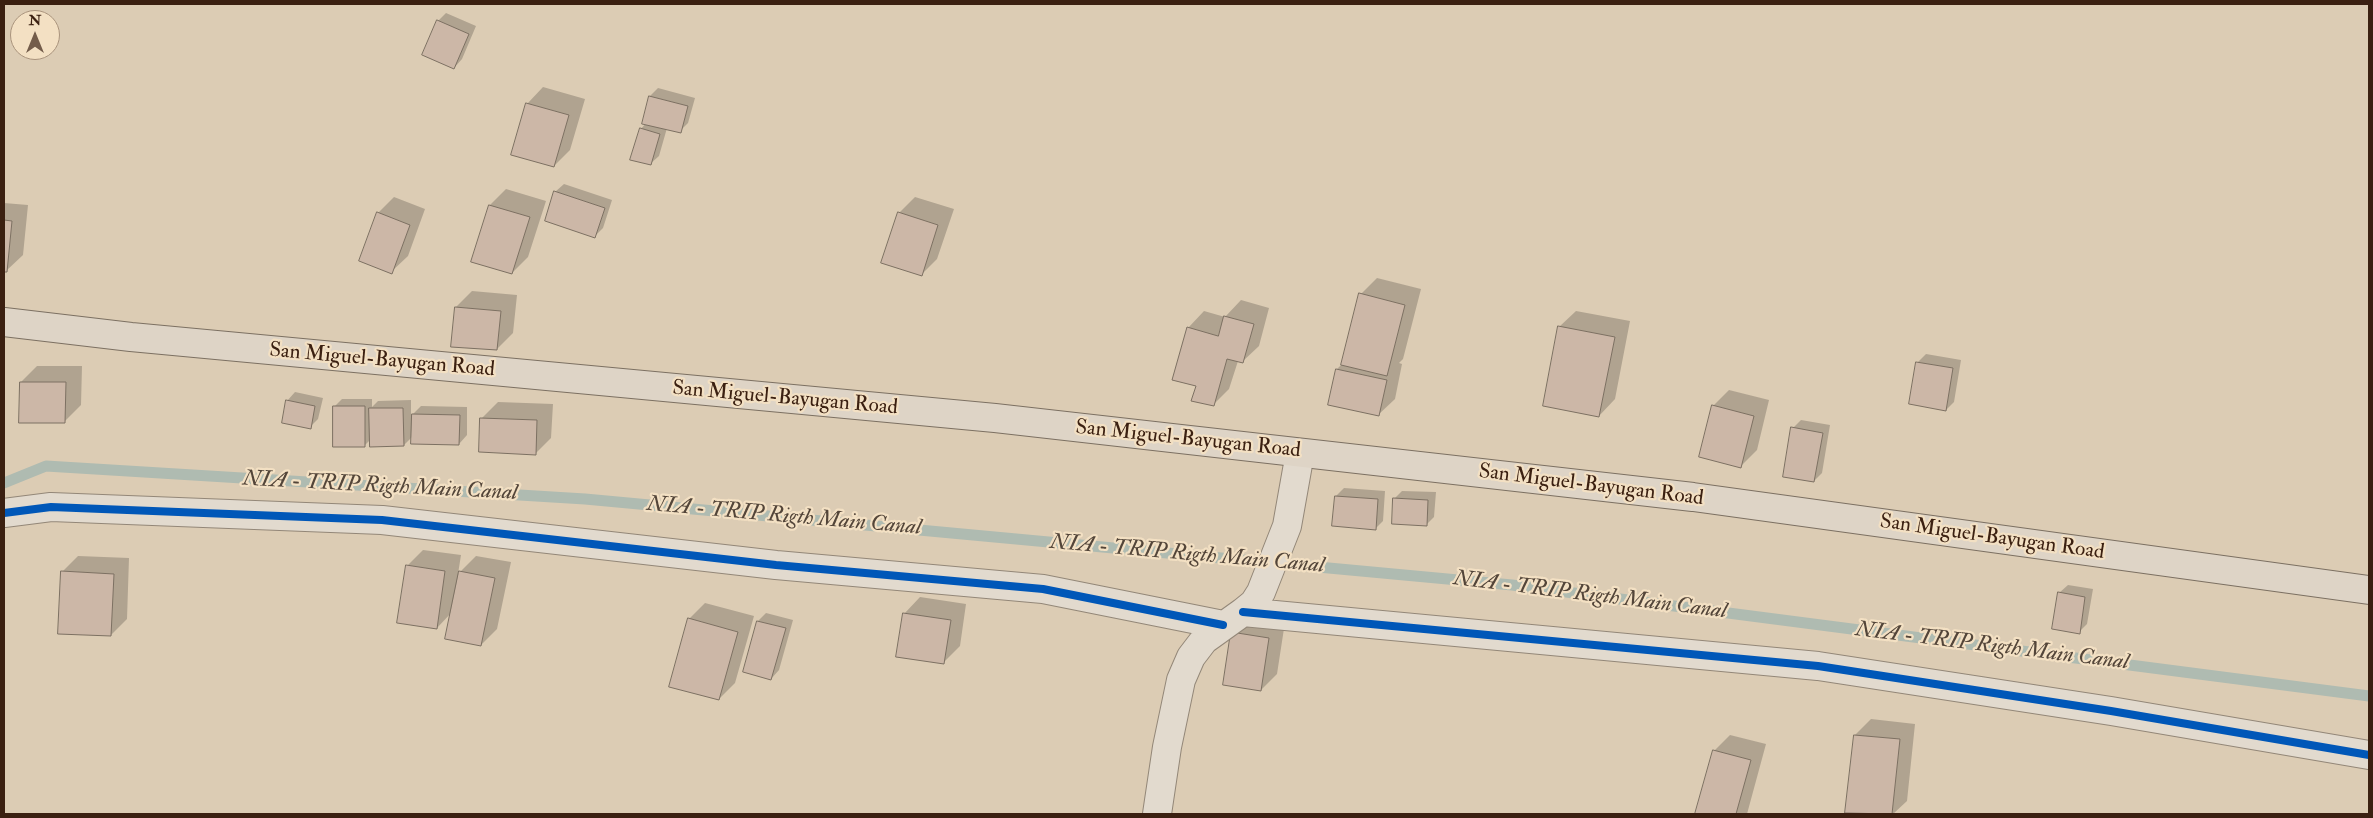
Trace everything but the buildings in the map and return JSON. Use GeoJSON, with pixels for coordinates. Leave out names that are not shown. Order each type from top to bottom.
{"type":"FeatureCollection","features":[{"type":"Feature","properties":{"kind":"main road","name":"San Miguel-Bayugan Road"},"geometry":{"type":"LineString","coordinates":[[4,322],[141,338],[995,418],[1693,497],[2369,590]]}},
{"type":"Feature","properties":{"kind":"street"},"geometry":{"type":"LineString","coordinates":[[1157,814],[1167,747],[1181,680],[1191,657],[1204,640],[1254,602],[1261,592],[1287,526],[1300,453]]}},
{"type":"Feature","properties":{"kind":"street"},"geometry":{"type":"LineString","coordinates":[[4,513],[51,507],[382,520],[776,565],[1043,590],[1233,619],[1818,666],[2111,711],[2369,755]]}},
{"type":"Feature","properties":{"kind":"waterway","name":"NIA - TRIP Rigth Main Canal"},"geometry":{"type":"LineString","coordinates":[[4,483],[46,466],[585,499],[1512,585],[2369,696]]}},
{"type":"Feature","properties":{"kind":"cycle path"},"geometry":{"type":"LineString","coordinates":[[4,513],[51,507],[382,520],[776,565],[1043,589],[1223,625]]}},
{"type":"Feature","properties":{"kind":"cycle path"},"geometry":{"type":"LineString","coordinates":[[1243,612],[1818,666],[2111,711],[2369,755]]}}]}
